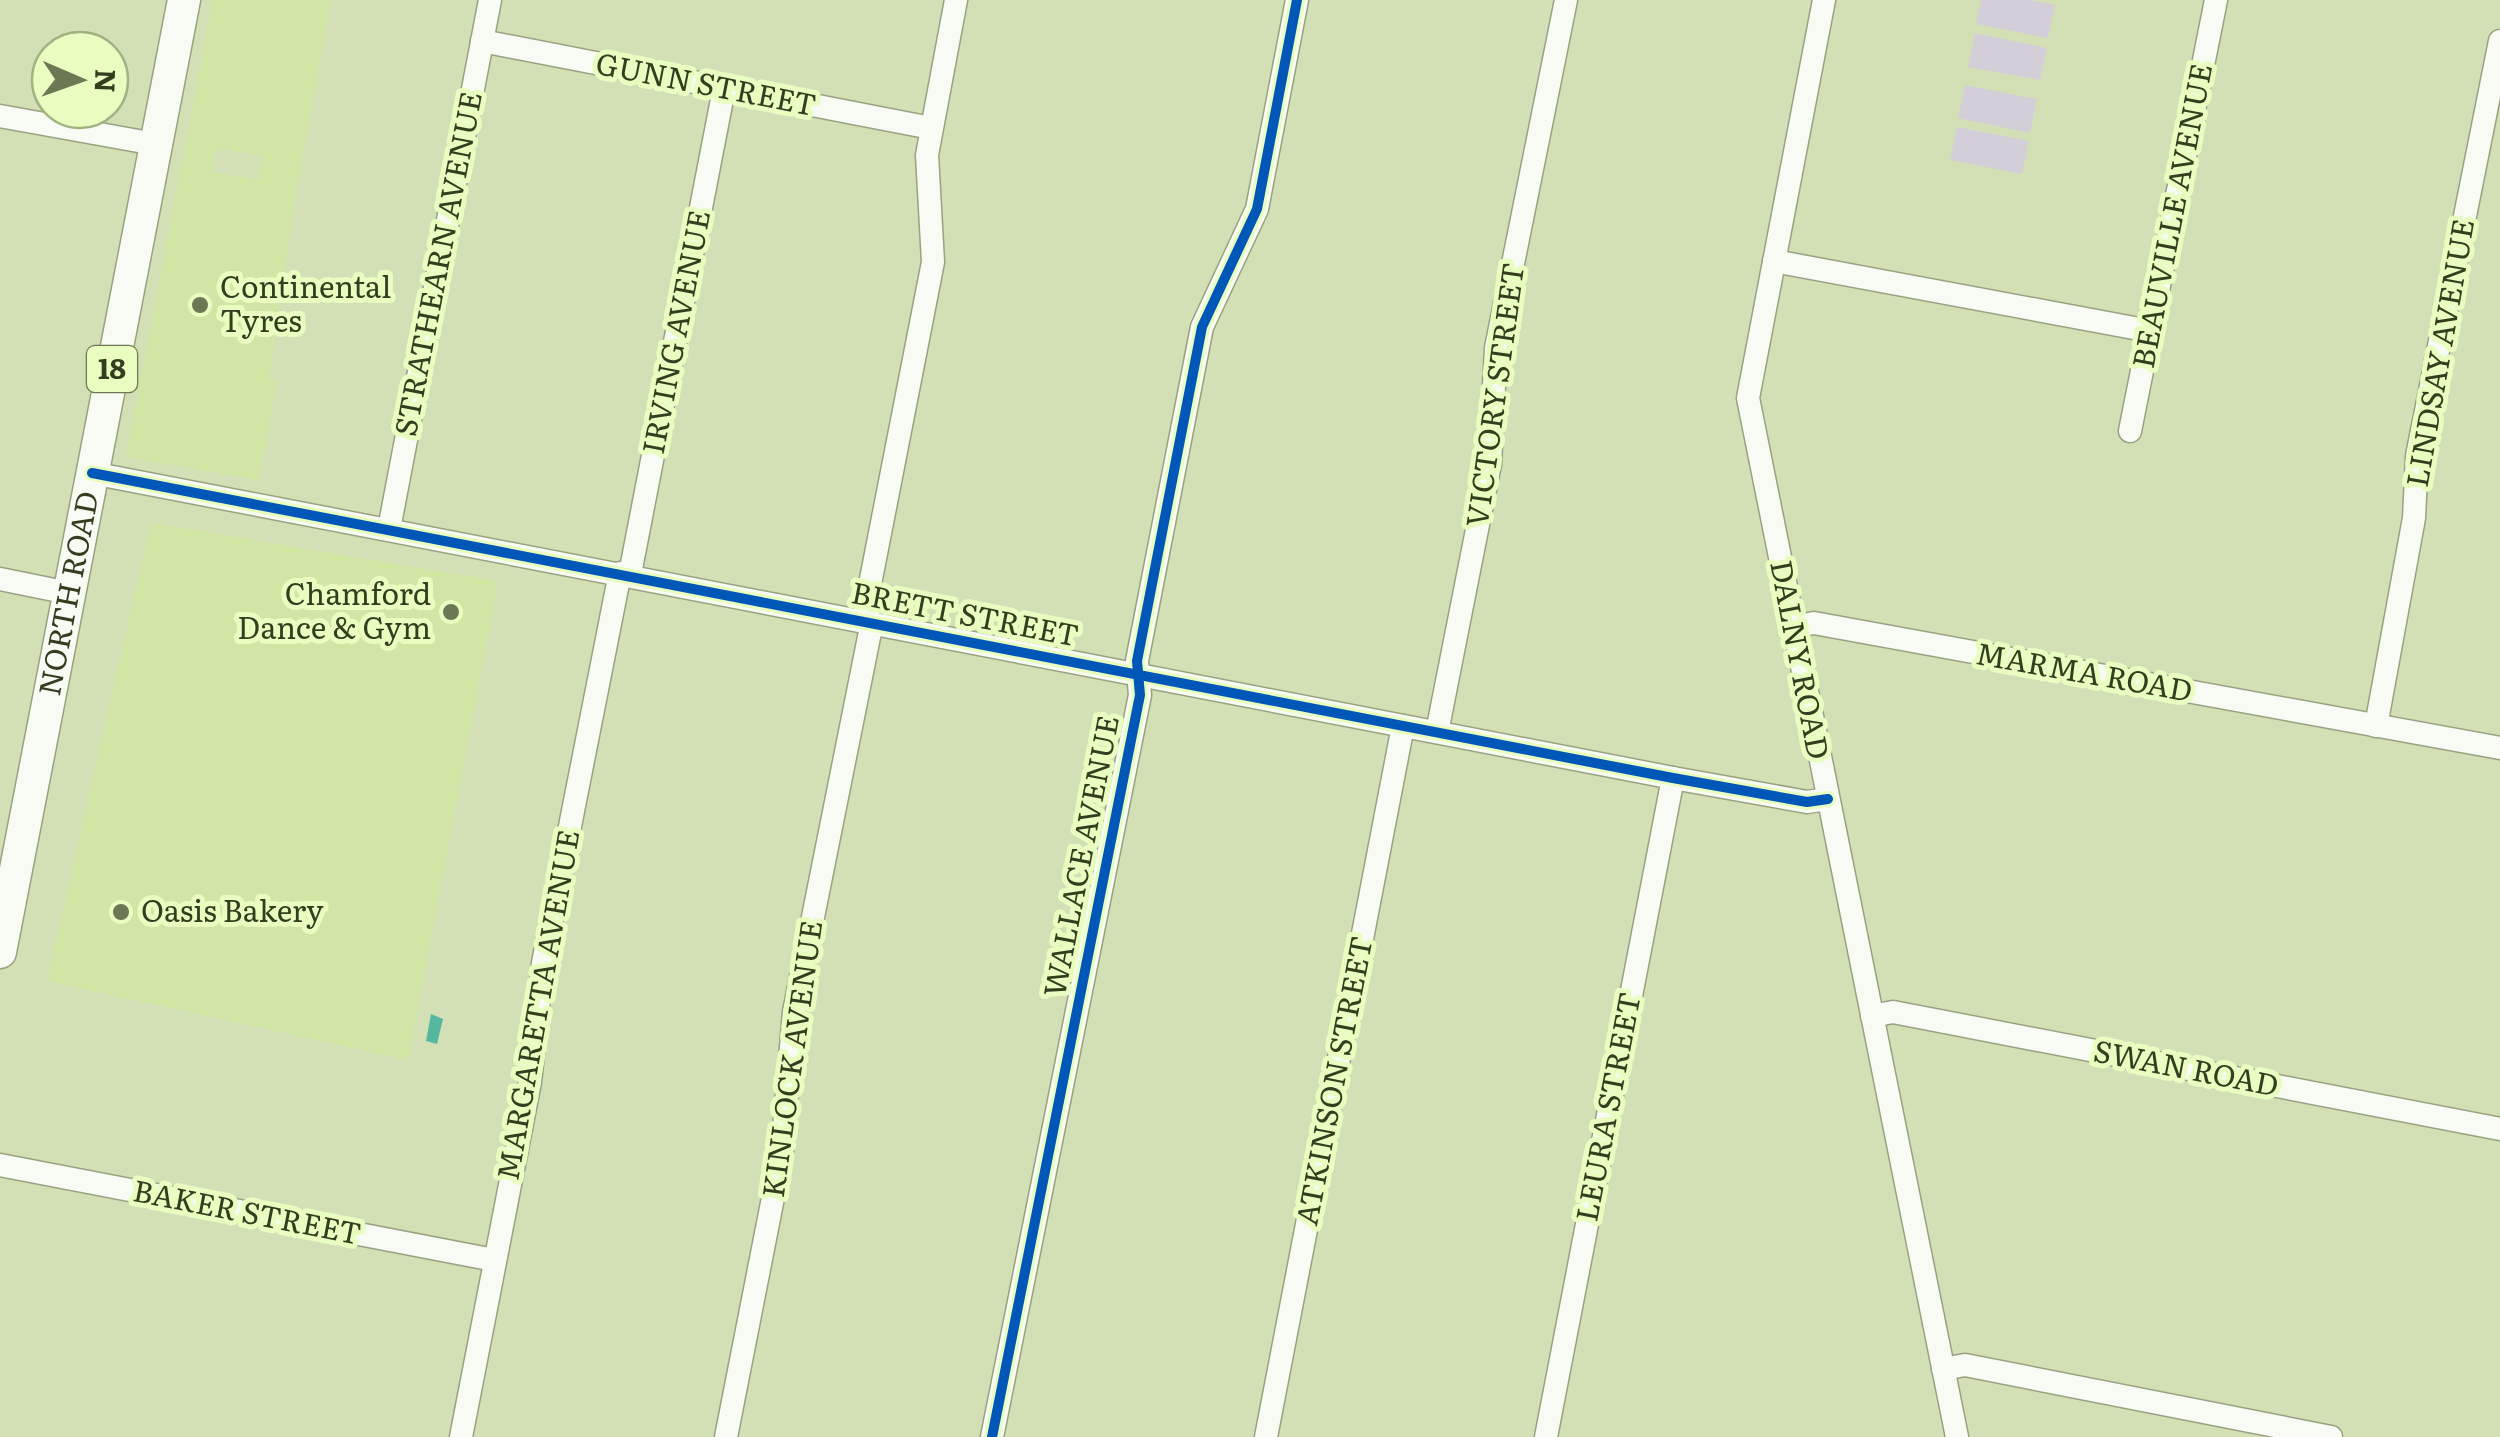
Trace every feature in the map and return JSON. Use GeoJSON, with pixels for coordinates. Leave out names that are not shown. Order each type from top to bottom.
{"type":"FeatureCollection","features":[{"type":"Feature","properties":{"kind":"highway","name":"NORTH ROAD"},"geometry":{"type":"LineString","coordinates":[[0,952],[6,888],[69,593],[184,0]]}},
{"type":"Feature","properties":{"kind":"street","name":"STRATHEARN AVENUE"},"geometry":{"type":"LineString","coordinates":[[389,528],[490,0]]}},
{"type":"Feature","properties":{"kind":"street","name":"KINLOCK AVENUE"},"geometry":{"type":"LineString","coordinates":[[726,1437],[782,1152],[794,1012],[933,262],[927,156],[956,0]]}},
{"type":"Feature","properties":{"kind":"street","name":"WALLACE AVENUE"},"geometry":{"type":"LineString","coordinates":[[992,1437],[1142,686],[1137,661],[1202,327],[1257,209],[1298,0]]}},
{"type":"Feature","properties":{"kind":"street","name":"VICTORY STREET"},"geometry":{"type":"LineString","coordinates":[[1437,732],[1490,464],[1496,348],[1566,0]]}},
{"type":"Feature","properties":{"kind":"street","name":"DALNY ROAD"},"geometry":{"type":"LineString","coordinates":[[1824,0],[1748,398],[1957,1437]]}},
{"type":"Feature","properties":{"kind":"street","name":"BEAUVILLE AVENUE"},"geometry":{"type":"LineString","coordinates":[[2130,431],[2216,0]]}},
{"type":"Feature","properties":{"kind":"street","name":"LINDSAY AVENUE"},"geometry":{"type":"LineString","coordinates":[[2376,726],[2414,518],[2417,456],[2500,40]]}},
{"type":"Feature","properties":{"kind":"street","name":"GUNN STREET"},"geometry":{"type":"LineString","coordinates":[[482,41],[931,128]]}},
{"type":"Feature","properties":{"kind":"street","name":"IRVING AVENUE"},"geometry":{"type":"LineString","coordinates":[[625,574],[724,89]]}},
{"type":"Feature","properties":{"kind":"street"},"geometry":{"type":"LineString","coordinates":[[0,116],[156,144]]}},
{"type":"Feature","properties":{"kind":"street"},"geometry":{"type":"LineString","coordinates":[[1774,262],[2150,332]]}},
{"type":"Feature","properties":{"kind":"street","name":"BRETT STREET"},"geometry":{"type":"LineString","coordinates":[[92,473],[1673,778],[1807,802],[1828,799]]}},
{"type":"Feature","properties":{"kind":"street","name":"MARGARETTA AVENUE"},"geometry":{"type":"LineString","coordinates":[[460,1437],[530,1082],[543,962],[625,574]]}},
{"type":"Feature","properties":{"kind":"street"},"geometry":{"type":"LineString","coordinates":[[0,579],[69,593]]}},
{"type":"Feature","properties":{"kind":"street","name":"MARMA ROAD"},"geometry":{"type":"LineString","coordinates":[[1792,627],[1814,623],[2500,748]]}},
{"type":"Feature","properties":{"kind":"street","name":"ATKINSON STREET"},"geometry":{"type":"LineString","coordinates":[[1266,1437],[1403,726]]}},
{"type":"Feature","properties":{"kind":"street","name":"LEURA STREET"},"geometry":{"type":"LineString","coordinates":[[1546,1437],[1673,778]]}},
{"type":"Feature","properties":{"kind":"street","name":"SWAN ROAD"},"geometry":{"type":"LineString","coordinates":[[1872,1016],[1893,1012],[2500,1129]]}},
{"type":"Feature","properties":{"kind":"street","name":"BAKER STREET"},"geometry":{"type":"LineString","coordinates":[[0,1164],[494,1260]]}},
{"type":"Feature","properties":{"kind":"street"},"geometry":{"type":"LineString","coordinates":[[1943,1369],[1964,1365],[2331,1437]]}},
{"type":"Feature","properties":{"kind":"shaded area"},"geometry":{"type":"Polygon","coordinates":[[[213,0],[331,0],[297,187],[269,379],[277,381],[259,480],[126,457],[213,0]],[[216,148],[212,172],[259,180],[263,156],[216,148]]]}},
{"type":"Feature","properties":{"kind":"shaded area"},"geometry":{"type":"Polygon","coordinates":[[[1981,0],[2031,0],[2055,5],[2048,38],[1976,24],[1981,0]]]}},
{"type":"Feature","properties":{"kind":"shaded area"},"geometry":{"type":"Polygon","coordinates":[[[1975,33],[2047,48],[2040,80],[1968,67],[1975,33]]]}},
{"type":"Feature","properties":{"kind":"shaded area"},"geometry":{"type":"Polygon","coordinates":[[[1965,85],[2037,99],[2030,133],[1958,118],[1965,85]]]}},
{"type":"Feature","properties":{"kind":"shaded area"},"geometry":{"type":"Polygon","coordinates":[[[1957,127],[2029,141],[2022,174],[1950,160],[1957,127]]]}},
{"type":"Feature","properties":{"kind":"shaded area"},"geometry":{"type":"Polygon","coordinates":[[[151,523],[498,581],[408,1060],[47,981],[151,523]]]}},
{"type":"Feature","properties":{"kind":"water"},"geometry":{"type":"Polygon","coordinates":[[[431,1014],[443,1019],[437,1044],[426,1041],[431,1014]]]}},
{"type":"Feature","properties":{"kind":"cycle path"},"geometry":{"type":"LineString","coordinates":[[992,1437],[1140,695],[1137,661],[1202,327],[1257,209],[1297,0]]}},
{"type":"Feature","properties":{"kind":"cycle path"},"geometry":{"type":"LineString","coordinates":[[92,473],[1673,778],[1807,802],[1828,799]]}},
{"type":"Feature","properties":{"kind":"place","name":"Continental Tyres"},"geometry":{"type":"Point","coordinates":[200,305]}},
{"type":"Feature","properties":{"kind":"place","name":"Chamford Dance & Gym"},"geometry":{"type":"Point","coordinates":[451,612]}},
{"type":"Feature","properties":{"kind":"place","name":"Oasis Bakery"},"geometry":{"type":"Point","coordinates":[121,912]}}]}
